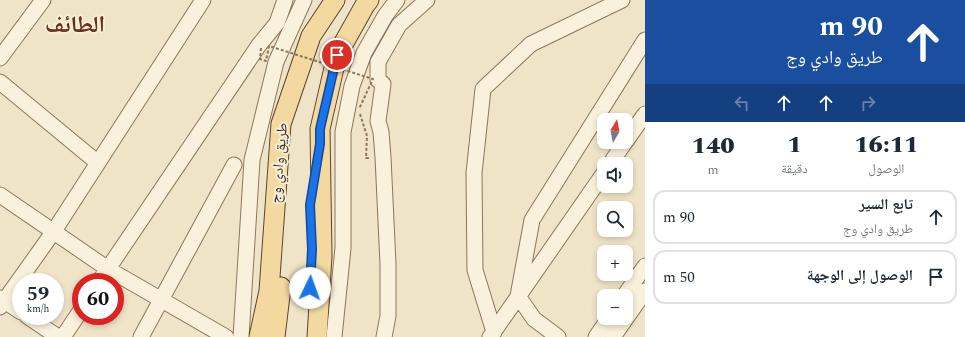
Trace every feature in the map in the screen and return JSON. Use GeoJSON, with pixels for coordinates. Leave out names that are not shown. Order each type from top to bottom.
{"type":"FeatureCollection","features":[{"type":"Feature","properties":{"kind":"main road","name":"طريق وادي وج"},"geometry":{"type":"LineString","coordinates":[[259,337],[269,291],[281,124],[311,36],[335,0]]}},
{"type":"Feature","properties":{"kind":"main road"},"geometry":{"type":"LineString","coordinates":[[317,337],[322,256],[320,129],[337,55],[369,0]]}},
{"type":"Feature","properties":{"kind":"main road"},"geometry":{"type":"LineString","coordinates":[[304,337],[308,314],[312,249],[310,205],[320,144]]}},
{"type":"Feature","properties":{"kind":"main road"},"geometry":{"type":"LineString","coordinates":[[274,213],[281,240],[282,281],[275,337]]}},
{"type":"Feature","properties":{"kind":"street"},"geometry":{"type":"LineString","coordinates":[[0,58],[43,0]]}},
{"type":"Feature","properties":{"kind":"street"},"geometry":{"type":"LineString","coordinates":[[12,307],[2,302],[54,231],[203,0]]}},
{"type":"Feature","properties":{"kind":"street"},"geometry":{"type":"LineString","coordinates":[[105,273],[277,23],[285,0]]}},
{"type":"Feature","properties":{"kind":"street"},"geometry":{"type":"LineString","coordinates":[[241,337],[252,160],[276,62],[304,0]]}},
{"type":"Feature","properties":{"kind":"street"},"geometry":{"type":"LineString","coordinates":[[334,337],[343,248],[343,132],[352,86],[364,53],[385,16],[397,0]]}},
{"type":"Feature","properties":{"kind":"street"},"geometry":{"type":"LineString","coordinates":[[384,337],[388,316],[388,264],[383,157],[381,132],[378,121],[382,84],[378,80],[378,62],[399,25],[427,0]]}},
{"type":"Feature","properties":{"kind":"street"},"geometry":{"type":"LineString","coordinates":[[492,334],[474,270],[474,172],[483,89],[530,44],[622,0]]}},
{"type":"Feature","properties":{"kind":"street"},"geometry":{"type":"LineString","coordinates":[[558,337],[534,319],[518,296],[532,220],[645,40]]}},
{"type":"Feature","properties":{"kind":"street"},"geometry":{"type":"LineString","coordinates":[[0,82],[98,163]]}},
{"type":"Feature","properties":{"kind":"street"},"geometry":{"type":"LineString","coordinates":[[633,132],[645,114]]}},
{"type":"Feature","properties":{"kind":"street"},"geometry":{"type":"LineString","coordinates":[[141,337],[234,165]]}},
{"type":"Feature","properties":{"kind":"street"},"geometry":{"type":"LineString","coordinates":[[492,334],[597,183]]}},
{"type":"Feature","properties":{"kind":"street"},"geometry":{"type":"LineString","coordinates":[[0,195],[108,269],[226,337]]}},
{"type":"Feature","properties":{"kind":"street"},"geometry":{"type":"LineString","coordinates":[[629,289],[645,266]]}},
{"type":"Feature","properties":{"kind":"street"},"geometry":{"type":"LineString","coordinates":[[613,337],[645,291]]}},
{"type":"Feature","properties":{"kind":"street"},"geometry":{"type":"LineString","coordinates":[[63,337],[72,324]]}},
{"type":"Feature","properties":{"kind":"street"},"geometry":{"type":"LineString","coordinates":[[40,325],[58,337]]}},
{"type":"Feature","properties":{"kind":"street"},"geometry":{"type":"LineString","coordinates":[[596,337],[604,325]]}},
{"type":"Feature","properties":{"kind":"path"},"geometry":{"type":"LineString","coordinates":[[260,46],[260,59],[266,61],[269,46],[373,80],[359,109],[367,136],[366,158],[383,157]]}},
{"type":"Feature","properties":{"kind":"district","name":"الطائف"},"geometry":{"type":"Point","coordinates":[75,25]}},
{"type":"Feature","properties":{"kind":"route"},"geometry":{"type":"LineString","coordinates":[[310,288],[312,249],[310,205],[320,144],[320,129],[337,55]]}}]}
